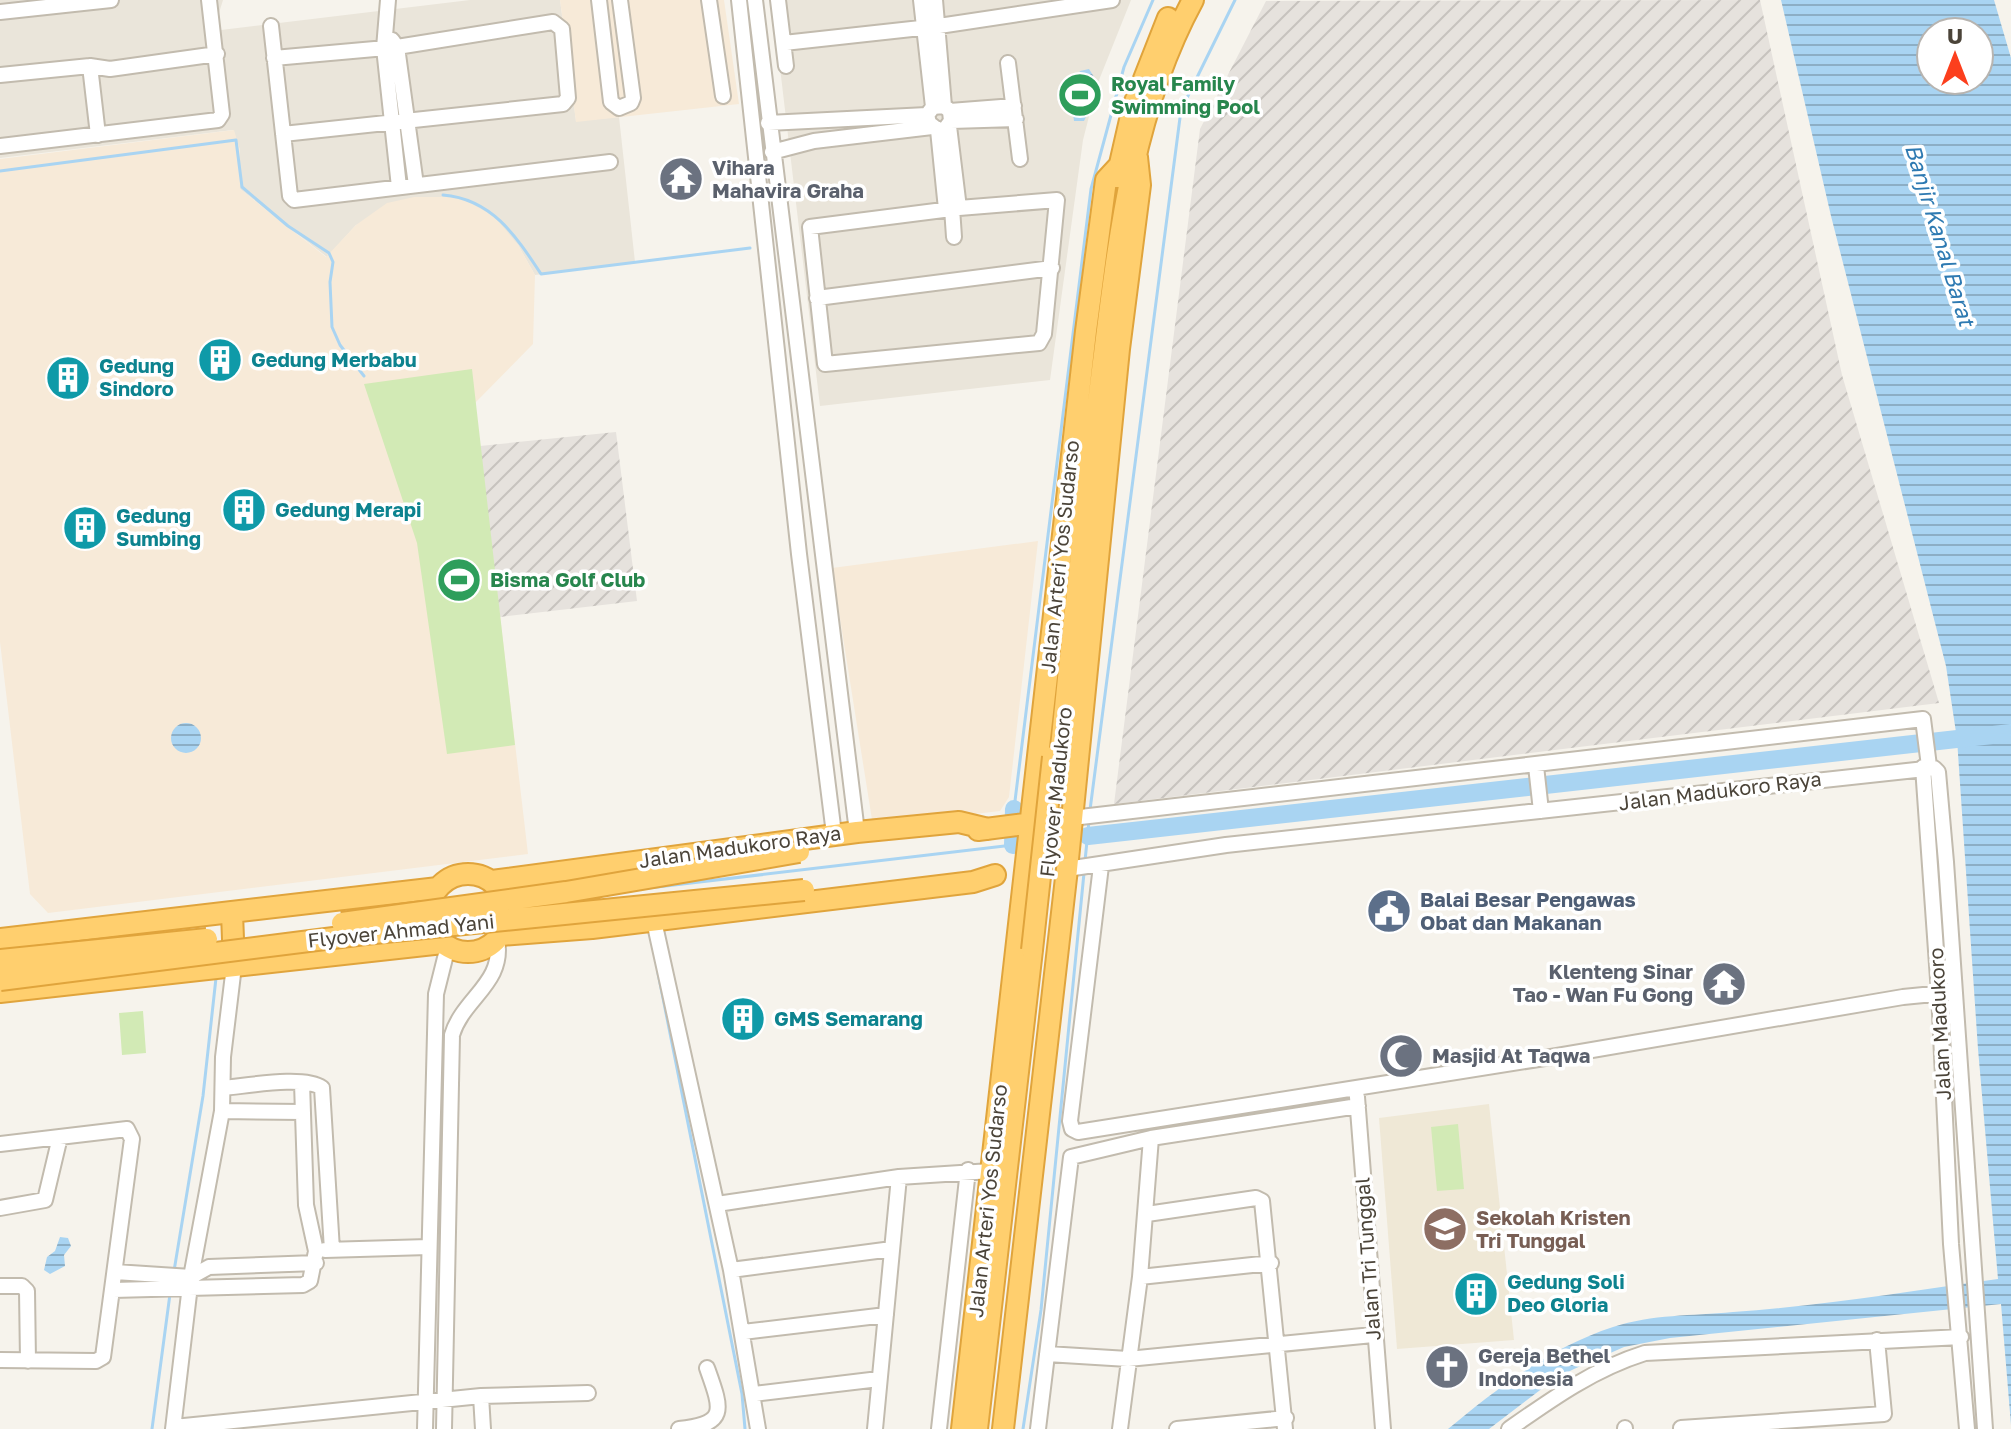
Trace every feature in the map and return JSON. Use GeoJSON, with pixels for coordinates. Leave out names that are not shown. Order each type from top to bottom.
{"type":"FeatureCollection","features":[{"type":"Feature","properties":{"kind":"highway"},"geometry":{"type":"LineString","coordinates":[[1118,167],[1141,82],[1177,0]]}},
{"type":"Feature","properties":{"kind":"highway","name":"Flyover Madukoro"},"geometry":{"type":"LineString","coordinates":[[1056,757],[1122,213],[1158,77],[1193,0]]}},
{"type":"Feature","properties":{"kind":"highway"},"geometry":{"type":"LineString","coordinates":[[1003,1429],[1074,868],[1119,349],[1140,185],[1137,157]]}},
{"type":"Feature","properties":{"kind":"highway","name":"Flyover Madukoro"},"geometry":{"type":"LineString","coordinates":[[983,1429],[1116,213],[1118,167]]}},
{"type":"Feature","properties":{"kind":"highway","name":"Jalan Arteri Yos Sudarso"},"geometry":{"type":"LineString","coordinates":[[962,1429],[1094,270],[1106,180],[1118,167]]}},
{"type":"Feature","properties":{"kind":"highway","name":"Jalan Madukoro Raya"},"geometry":{"type":"LineString","coordinates":[[799,852],[1079,818]]}},
{"type":"Feature","properties":{"kind":"highway","name":"Jalan Madukoro Raya"},"geometry":{"type":"LineString","coordinates":[[492,881],[834,834],[959,822],[992,828]]}},
{"type":"Feature","properties":{"kind":"highway","name":"Flyover Ahmad Yani"},"geometry":{"type":"LineString","coordinates":[[0,960],[456,908],[799,852]]}},
{"type":"Feature","properties":{"kind":"highway","name":"Jalan Madukoro Raya"},"geometry":{"type":"LineString","coordinates":[[804,890],[1074,868]]}},
{"type":"Feature","properties":{"kind":"highway"},"geometry":{"type":"LineString","coordinates":[[0,939],[31,943],[433,897],[446,880],[465,873],[492,881],[506,901],[501,933],[474,952],[441,940],[36,983],[0,992]]}},
{"type":"Feature","properties":{"kind":"highway","name":"Jalan Madukoro Raya"},"geometry":{"type":"LineString","coordinates":[[501,933],[646,922],[981,881],[995,875]]}},
{"type":"Feature","properties":{"kind":"highway","name":"Flyover Ahmad Yani"},"geometry":{"type":"LineString","coordinates":[[0,980],[365,934],[804,890]]}},
{"type":"Feature","properties":{"kind":"highway"},"geometry":{"type":"LineString","coordinates":[[433,897],[441,940]]}},
{"type":"Feature","properties":{"kind":"highway"},"geometry":{"type":"LineString","coordinates":[[225,964],[232,922]]}},
{"type":"Feature","properties":{"kind":"highway"},"geometry":{"type":"LineString","coordinates":[[31,943],[36,983]]}},
{"type":"Feature","properties":{"kind":"highway","name":"Flyover Madukoro"},"geometry":{"type":"LineString","coordinates":[[977,1429],[1035,950]]}},
{"type":"Feature","properties":{"kind":"street"},"geometry":{"type":"LineString","coordinates":[[0,12],[111,0]]}},
{"type":"Feature","properties":{"kind":"street"},"geometry":{"type":"LineString","coordinates":[[0,146],[215,121],[222,114],[209,0]]}},
{"type":"Feature","properties":{"kind":"street"},"geometry":{"type":"LineString","coordinates":[[388,0],[389,42],[399,120],[399,187]]}},
{"type":"Feature","properties":{"kind":"street"},"geometry":{"type":"LineString","coordinates":[[599,0],[611,102],[619,108],[631,103],[633,98],[620,0]]}},
{"type":"Feature","properties":{"kind":"street"},"geometry":{"type":"LineString","coordinates":[[709,0],[723,96]]}},
{"type":"Feature","properties":{"kind":"street"},"geometry":{"type":"LineString","coordinates":[[739,0],[834,834]]}},
{"type":"Feature","properties":{"kind":"street"},"geometry":{"type":"LineString","coordinates":[[755,0],[857,832]]}},
{"type":"Feature","properties":{"kind":"street"},"geometry":{"type":"LineString","coordinates":[[778,0],[786,66]]}},
{"type":"Feature","properties":{"kind":"street"},"geometry":{"type":"LineString","coordinates":[[921,0],[932,26]]}},
{"type":"Feature","properties":{"kind":"street"},"geometry":{"type":"LineString","coordinates":[[935,0],[932,26],[954,237]]}},
{"type":"Feature","properties":{"kind":"street"},"geometry":{"type":"LineString","coordinates":[[784,43],[1112,0]]}},
{"type":"Feature","properties":{"kind":"street"},"geometry":{"type":"LineString","coordinates":[[274,58],[553,22],[562,29],[568,98],[565,103],[283,134]]}},
{"type":"Feature","properties":{"kind":"street"},"geometry":{"type":"LineString","coordinates":[[271,26],[290,196],[294,200],[610,162]]}},
{"type":"Feature","properties":{"kind":"street"},"geometry":{"type":"LineString","coordinates":[[0,75],[90,66],[110,69],[217,54]]}},
{"type":"Feature","properties":{"kind":"street"},"geometry":{"type":"LineString","coordinates":[[1008,63],[1020,159]]}},
{"type":"Feature","properties":{"kind":"street"},"geometry":{"type":"LineString","coordinates":[[90,66],[98,135]]}},
{"type":"Feature","properties":{"kind":"street"},"geometry":{"type":"LineString","coordinates":[[768,123],[941,118],[1015,112]]}},
{"type":"Feature","properties":{"kind":"street"},"geometry":{"type":"LineString","coordinates":[[772,152],[941,118]]}},
{"type":"Feature","properties":{"kind":"street"},"geometry":{"type":"LineString","coordinates":[[399,120],[416,185]]}},
{"type":"Feature","properties":{"kind":"street"},"geometry":{"type":"LineString","coordinates":[[841,122],[843,138]]}},
{"type":"Feature","properties":{"kind":"street"},"geometry":{"type":"LineString","coordinates":[[810,123],[812,142]]}},
{"type":"Feature","properties":{"kind":"street"},"geometry":{"type":"LineString","coordinates":[[1057,200],[1043,337],[1036,344],[827,366],[810,227],[952,208],[1057,200]]}},
{"type":"Feature","properties":{"kind":"street"},"geometry":{"type":"LineString","coordinates":[[817,298],[1052,268]]}},
{"type":"Feature","properties":{"kind":"street","name":"Jalan Madukoro Raya"},"geometry":{"type":"LineString","coordinates":[[1079,818],[1537,770],[1923,719],[1924,725]]}},
{"type":"Feature","properties":{"kind":"street","name":"Jalan Madukoro"},"geometry":{"type":"LineString","coordinates":[[1924,725],[1947,993],[1955,1282],[1960,1328]]}},
{"type":"Feature","properties":{"kind":"street","name":"Jalan Madukoro Raya"},"geometry":{"type":"LineString","coordinates":[[1074,868],[1226,845],[1540,806],[1927,764]]}},
{"type":"Feature","properties":{"kind":"street"},"geometry":{"type":"LineString","coordinates":[[1537,770],[1540,806]]}},
{"type":"Feature","properties":{"kind":"street"},"geometry":{"type":"LineString","coordinates":[[1099,866],[1070,1121],[1072,1129],[1081,1133],[1947,993],[1978,1321],[1985,1429]]}},
{"type":"Feature","properties":{"kind":"street"},"geometry":{"type":"LineString","coordinates":[[646,922],[717,1204],[743,1332],[758,1429]]}},
{"type":"Feature","properties":{"kind":"street"},"geometry":{"type":"LineString","coordinates":[[444,1429],[452,1035],[460,1016],[497,968],[501,933]]}},
{"type":"Feature","properties":{"kind":"street"},"geometry":{"type":"LineString","coordinates":[[425,1429],[436,994],[441,940]]}},
{"type":"Feature","properties":{"kind":"street"},"geometry":{"type":"LineString","coordinates":[[225,964],[222,1111],[176,1283],[174,1428],[481,1396],[588,1393]]}},
{"type":"Feature","properties":{"kind":"street"},"geometry":{"type":"LineString","coordinates":[[223,1088],[302,1083],[322,1088],[332,1250]]}},
{"type":"Feature","properties":{"kind":"street"},"geometry":{"type":"LineString","coordinates":[[113,1290],[176,1283],[303,1285],[312,1278],[316,1257],[306,1205],[302,1083]]}},
{"type":"Feature","properties":{"kind":"street","name":"Jalan Tri Tunggal"},"geometry":{"type":"LineString","coordinates":[[1357,1089],[1373,1335],[1383,1429]]}},
{"type":"Feature","properties":{"kind":"street"},"geometry":{"type":"LineString","coordinates":[[1038,1429],[1071,1157],[1078,1152],[1151,1138],[1358,1106]]}},
{"type":"Feature","properties":{"kind":"street"},"geometry":{"type":"LineString","coordinates":[[222,1111],[303,1112]]}},
{"type":"Feature","properties":{"kind":"street"},"geometry":{"type":"LineString","coordinates":[[0,1144],[127,1129],[131,1132],[113,1290],[101,1360],[0,1360]]}},
{"type":"Feature","properties":{"kind":"street"},"geometry":{"type":"LineString","coordinates":[[0,1208],[40,1203],[46,1199],[60,1137]]}},
{"type":"Feature","properties":{"kind":"street"},"geometry":{"type":"LineString","coordinates":[[1120,1429],[1147,1214],[1151,1138]]}},
{"type":"Feature","properties":{"kind":"street"},"geometry":{"type":"LineString","coordinates":[[303,1153],[325,1151]]}},
{"type":"Feature","properties":{"kind":"street"},"geometry":{"type":"LineString","coordinates":[[939,1429],[968,1170]]}},
{"type":"Feature","properties":{"kind":"street"},"geometry":{"type":"LineString","coordinates":[[717,1204],[899,1177],[968,1170],[991,1171]]}},
{"type":"Feature","properties":{"kind":"street"},"geometry":{"type":"LineString","coordinates":[[875,1429],[899,1177]]}},
{"type":"Feature","properties":{"kind":"street"},"geometry":{"type":"LineString","coordinates":[[1147,1214],[1260,1199],[1271,1263],[1285,1424],[1177,1429]]}},
{"type":"Feature","properties":{"kind":"street"},"geometry":{"type":"LineString","coordinates":[[115,1272],[176,1283],[209,1267],[316,1257],[332,1250],[428,1247]]}},
{"type":"Feature","properties":{"kind":"street"},"geometry":{"type":"LineString","coordinates":[[731,1270],[892,1249]]}},
{"type":"Feature","properties":{"kind":"street"},"geometry":{"type":"LineString","coordinates":[[1140,1277],[1271,1263]]}},
{"type":"Feature","properties":{"kind":"street"},"geometry":{"type":"LineString","coordinates":[[0,1286],[22,1286],[27,1291],[28,1361]]}},
{"type":"Feature","properties":{"kind":"street"},"geometry":{"type":"LineString","coordinates":[[743,1332],[886,1315]]}},
{"type":"Feature","properties":{"kind":"street"},"geometry":{"type":"LineString","coordinates":[[1509,1429],[1584,1378],[1610,1364],[1645,1353],[1877,1340],[1960,1328],[1967,1429]]}},
{"type":"Feature","properties":{"kind":"street"},"geometry":{"type":"LineString","coordinates":[[1047,1354],[1128,1359],[1373,1335]]}},
{"type":"Feature","properties":{"kind":"street"},"geometry":{"type":"LineString","coordinates":[[1681,1428],[1885,1421],[1877,1340]]}},
{"type":"Feature","properties":{"kind":"street"},"geometry":{"type":"LineString","coordinates":[[679,1429],[704,1426],[715,1419],[718,1410],[707,1368]]}},
{"type":"Feature","properties":{"kind":"street"},"geometry":{"type":"LineString","coordinates":[[754,1394],[879,1379]]}},
{"type":"Feature","properties":{"kind":"street"},"geometry":{"type":"LineString","coordinates":[[481,1396],[483,1429]]}},
{"type":"Feature","properties":{"kind":"shaded area"},"geometry":{"type":"Polygon","coordinates":[[[0,0],[223,0],[218,16],[221,30],[470,0],[560,0],[576,121],[619,117],[635,262],[535,275],[518,245],[460,197],[356,225],[327,257],[240,189],[240,150],[233,130],[0,158],[0,0]]]}},
{"type":"Feature","properties":{"kind":"shaded area"},"geometry":{"type":"Polygon","coordinates":[[[560,0],[724,0],[739,104],[576,122],[560,0]]]}},
{"type":"Feature","properties":{"kind":"shaded area"},"geometry":{"type":"Polygon","coordinates":[[[772,0],[1131,0],[1097,85],[1083,140],[1050,380],[820,406],[772,0]]]}},
{"type":"Feature","properties":{"kind":"shaded area"},"geometry":{"type":"Polygon","coordinates":[[[1760,0],[1842,375],[1939,703],[1114,804],[1200,129],[1266,1],[1760,0]]]}},
{"type":"Feature","properties":{"kind":"shaded area"},"geometry":{"type":"Polygon","coordinates":[[[234,130],[240,150],[240,189],[326,257],[356,225],[387,203],[414,197],[460,197],[495,217],[518,245],[535,275],[533,344],[475,403],[528,854],[48,913],[30,894],[0,642],[0,159],[234,130]]]}},
{"type":"Feature","properties":{"kind":"shaded area"},"geometry":{"type":"Polygon","coordinates":[[[616,432],[637,601],[500,617],[480,446],[616,432]]]}},
{"type":"Feature","properties":{"kind":"shaded area"},"geometry":{"type":"Polygon","coordinates":[[[1038,541],[1009,797],[1000,811],[873,826],[832,568],[1038,541]]]}},
{"type":"Feature","properties":{"kind":"shaded area","name":"Sekolah Kristen Tri Tunggal"},"geometry":{"type":"Polygon","coordinates":[[[1489,1104],[1514,1340],[1397,1349],[1379,1118],[1489,1104]]]}},
{"type":"Feature","properties":{"kind":"green space","name":"Bisma Golf Club"},"geometry":{"type":"Polygon","coordinates":[[[472,369],[515,745],[447,754],[417,543],[364,384],[472,369]]]}},
{"type":"Feature","properties":{"kind":"green space"},"geometry":{"type":"Polygon","coordinates":[[[143,1011],[146,1053],[122,1055],[119,1013],[143,1011]]]}},
{"type":"Feature","properties":{"kind":"green space"},"geometry":{"type":"Polygon","coordinates":[[[1458,1124],[1464,1189],[1437,1191],[1431,1127],[1458,1124]]]}},
{"type":"Feature","properties":{"kind":"water","name":"Banjir Kanal Barat"},"geometry":{"type":"Polygon","coordinates":[[[1781,0],[1994,0],[2011,58],[2011,1425],[2001,1304],[1670,1338],[1624,1347],[1556,1378],[1489,1429],[1448,1429],[1505,1384],[1546,1357],[1613,1327],[1657,1318],[1832,1302],[1998,1279],[1978,1049],[1957,739],[1946,666],[1831,216],[1781,0]]]}},
{"type":"Feature","properties":{"kind":"water","name":"Royal Family Swimming Pool"},"geometry":{"type":"Polygon","coordinates":[[[1089,69],[1094,77],[1089,90],[1087,116],[1084,121],[1074,121],[1070,91],[1080,71],[1089,69]]]}},
{"type":"Feature","properties":{"kind":"water"},"geometry":{"type":"Polygon","coordinates":[[[186,723],[197,727],[201,738],[197,749],[186,753],[175,749],[171,738],[175,727],[186,723]]]}},
{"type":"Feature","properties":{"kind":"water"},"geometry":{"type":"Polygon","coordinates":[[[60,1237],[68,1238],[71,1246],[64,1255],[65,1266],[50,1274],[44,1270],[47,1257],[55,1251],[60,1237]]]}},
{"type":"Feature","properties":{"kind":"waterway"},"geometry":{"type":"LineString","coordinates":[[1014,809],[1091,189],[1124,67],[1153,0]]}},
{"type":"Feature","properties":{"kind":"waterway"},"geometry":{"type":"LineString","coordinates":[[1090,810],[1181,110],[1235,0]]}},
{"type":"Feature","properties":{"kind":"waterway"},"geometry":{"type":"LineString","coordinates":[[0,171],[236,140],[242,187],[288,226],[329,253],[333,262],[330,282],[332,327],[340,345],[364,376]]}},
{"type":"Feature","properties":{"kind":"waterway"},"geometry":{"type":"LineString","coordinates":[[443,195],[460,198],[489,212],[512,233],[541,274],[750,248]]}},
{"type":"Feature","properties":{"kind":"waterway"},"geometry":{"type":"LineString","coordinates":[[1088,836],[2011,733]]}},
{"type":"Feature","properties":{"kind":"waterway"},"geometry":{"type":"LineString","coordinates":[[1013,845],[1014,809]]}},
{"type":"Feature","properties":{"kind":"waterway"},"geometry":{"type":"LineString","coordinates":[[1085,861],[1089,821]]}},
{"type":"Feature","properties":{"kind":"waterway"},"geometry":{"type":"LineString","coordinates":[[640,889],[1013,845]]}},
{"type":"Feature","properties":{"kind":"waterway"},"geometry":{"type":"LineString","coordinates":[[1023,1429],[1041,1310],[1084,873]]}},
{"type":"Feature","properties":{"kind":"waterway"},"geometry":{"type":"LineString","coordinates":[[658,973],[742,1394],[745,1429]]}},
{"type":"Feature","properties":{"kind":"waterway"},"geometry":{"type":"LineString","coordinates":[[174,1271],[203,1096],[216,978]]}},
{"type":"Feature","properties":{"kind":"waterway"},"geometry":{"type":"LineString","coordinates":[[152,1429],[170,1294]]}},
{"type":"Feature","properties":{"kind":"place","name":"Royal Family Swimming Pool"},"geometry":{"type":"Point","coordinates":[1080,95]}},
{"type":"Feature","properties":{"kind":"place","name":"Vihara Mahavira Graha"},"geometry":{"type":"Point","coordinates":[681,179]}},
{"type":"Feature","properties":{"kind":"place","name":"Gedung Merbabu"},"geometry":{"type":"Point","coordinates":[220,360]}},
{"type":"Feature","properties":{"kind":"place","name":"Gedung Sindoro"},"geometry":{"type":"Point","coordinates":[68,378]}},
{"type":"Feature","properties":{"kind":"place","name":"Gedung Merapi"},"geometry":{"type":"Point","coordinates":[244,510]}},
{"type":"Feature","properties":{"kind":"place","name":"Gedung Sumbing"},"geometry":{"type":"Point","coordinates":[85,528]}},
{"type":"Feature","properties":{"kind":"place","name":"Bisma Golf Club"},"geometry":{"type":"Point","coordinates":[459,580]}},
{"type":"Feature","properties":{"kind":"place","name":"Balai Besar Pengawas Obat dan Makanan"},"geometry":{"type":"Point","coordinates":[1389,911]}},
{"type":"Feature","properties":{"kind":"place","name":"Klenteng Sinar Tao - Wan Fu Gong"},"geometry":{"type":"Point","coordinates":[1724,984]}},
{"type":"Feature","properties":{"kind":"place","name":"GMS Semarang"},"geometry":{"type":"Point","coordinates":[743,1019]}},
{"type":"Feature","properties":{"kind":"place","name":"Masjid At Taqwa"},"geometry":{"type":"Point","coordinates":[1401,1056]}},
{"type":"Feature","properties":{"kind":"place","name":"Sekolah Kristen Tri Tunggal"},"geometry":{"type":"Point","coordinates":[1445,1229]}},
{"type":"Feature","properties":{"kind":"place","name":"Gedung Soli Deo Gloria"},"geometry":{"type":"Point","coordinates":[1476,1294]}},
{"type":"Feature","properties":{"kind":"place","name":"Gereja Bethel Indonesia"},"geometry":{"type":"Point","coordinates":[1447,1367]}}]}
